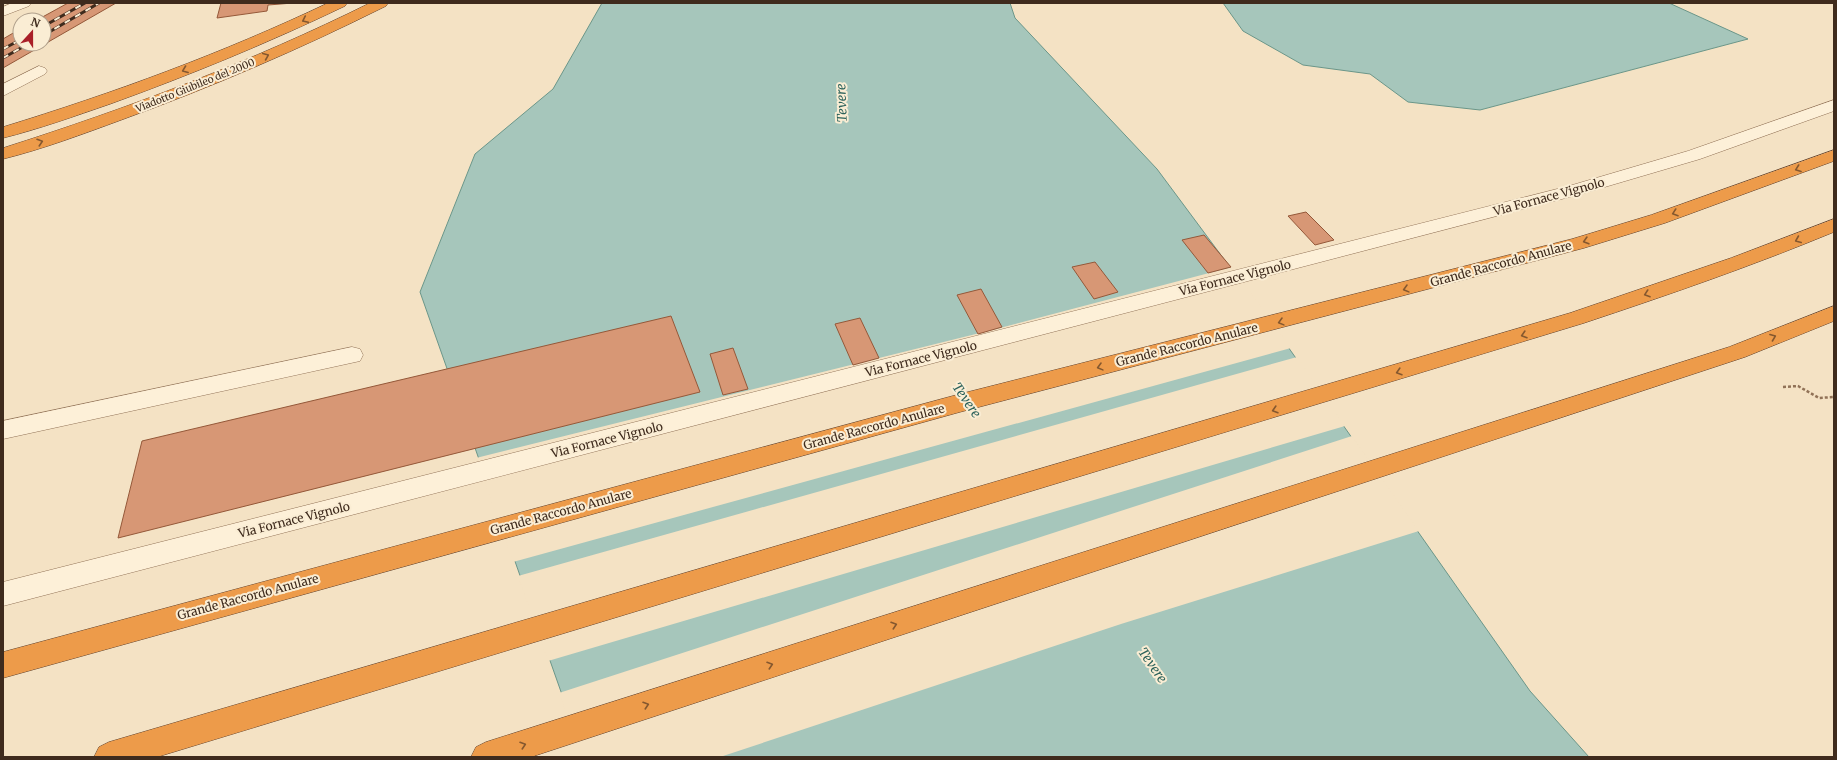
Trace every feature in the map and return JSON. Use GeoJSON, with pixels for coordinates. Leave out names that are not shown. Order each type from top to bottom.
{"type":"FeatureCollection","features":[{"type":"Feature","properties":{"kind":"highway","name":"Viadotto Giubileo del 2000"},"geometry":{"type":"LineString","coordinates":[[3,133],[119,95],[191,68],[279,32],[340,3]]}},
{"type":"Feature","properties":{"kind":"highway","name":"Viadotto Giubileo del 2000"},"geometry":{"type":"LineString","coordinates":[[3,154],[114,117],[213,79],[288,47],[381,3]]}},
{"type":"Feature","properties":{"kind":"highway","name":"Grande Raccordo Anulare"},"geometry":{"type":"LineString","coordinates":[[3,665],[960,403],[1320,312],[1624,230],[1834,155]]}},
{"type":"Feature","properties":{"kind":"highway"},"geometry":{"type":"LineString","coordinates":[[109,757],[1443,360],[1577,318],[1684,281],[1793,242],[1834,224]]}},
{"type":"Feature","properties":{"kind":"highway"},"geometry":{"type":"LineString","coordinates":[[486,757],[1737,352],[1834,313]]}},
{"type":"Feature","properties":{"kind":"street"},"geometry":{"type":"LineString","coordinates":[[3,12],[24,3]]}},
{"type":"Feature","properties":{"kind":"street"},"geometry":{"type":"LineString","coordinates":[[3,91],[39,71]]}},
{"type":"Feature","properties":{"kind":"street","name":"Via Fornace Vignolo"},"geometry":{"type":"LineString","coordinates":[[3,594],[43,585],[1575,190],[1694,155],[1834,105]]}},
{"type":"Feature","properties":{"kind":"street"},"geometry":{"type":"LineString","coordinates":[[3,430],[352,355]]}},
{"type":"Feature","properties":{"kind":"path"},"geometry":{"type":"LineString","coordinates":[[1783,387],[1791,385],[1798,386],[1812,397],[1824,400],[1834,397]]}},
{"type":"Feature","properties":{"kind":"water","name":"Tevere"},"geometry":{"type":"Polygon","coordinates":[[[602,3],[1010,3],[1015,18],[1157,169],[1267,317],[1530,691],[1589,757],[584,757],[420,292],[475,154],[553,89],[602,3]]]}},
{"type":"Feature","properties":{"kind":"water"},"geometry":{"type":"Polygon","coordinates":[[[1223,3],[1669,3],[1748,39],[1480,110],[1408,102],[1370,74],[1303,65],[1243,31],[1223,3]]]}},
{"type":"Feature","properties":{"kind":"pier"},"geometry":{"type":"Polygon","coordinates":[[[1232,267],[1291,348],[513,562],[476,458],[996,329],[1232,267]]]}},
{"type":"Feature","properties":{"kind":"pier"},"geometry":{"type":"Polygon","coordinates":[[[1297,357],[1345,426],[548,661],[518,576],[1297,357]]]}},
{"type":"Feature","properties":{"kind":"pier"},"geometry":{"type":"Polygon","coordinates":[[[1352,436],[1419,531],[1121,624],[720,757],[582,757],[559,693],[1352,436]]]}},
{"type":"Feature","properties":{"kind":"building"},"geometry":{"type":"Polygon","coordinates":[[[68,3],[116,3],[52,40],[52,12],[68,3]]]}},
{"type":"Feature","properties":{"kind":"building"},"geometry":{"type":"Polygon","coordinates":[[[221,3],[293,3],[268,5],[267,11],[217,18],[221,3]]]}},
{"type":"Feature","properties":{"kind":"building"},"geometry":{"type":"Polygon","coordinates":[[[12,34],[12,52],[31,52],[3,68],[3,39],[12,34]]]}},
{"type":"Feature","properties":{"kind":"building"},"geometry":{"type":"Polygon","coordinates":[[[1306,212],[1334,240],[1315,245],[1288,216],[1306,212]]]}},
{"type":"Feature","properties":{"kind":"building"},"geometry":{"type":"Polygon","coordinates":[[[1204,235],[1231,267],[1208,273],[1182,240],[1204,235]]]}},
{"type":"Feature","properties":{"kind":"building"},"geometry":{"type":"Polygon","coordinates":[[[1095,262],[1118,292],[1094,299],[1072,267],[1095,262]]]}},
{"type":"Feature","properties":{"kind":"building"},"geometry":{"type":"Polygon","coordinates":[[[981,289],[1002,327],[978,334],[957,295],[981,289]]]}},
{"type":"Feature","properties":{"kind":"building"},"geometry":{"type":"Polygon","coordinates":[[[671,316],[700,392],[118,538],[142,441],[671,316]]]}},
{"type":"Feature","properties":{"kind":"building"},"geometry":{"type":"Polygon","coordinates":[[[860,318],[879,358],[853,365],[835,324],[860,318]]]}},
{"type":"Feature","properties":{"kind":"building"},"geometry":{"type":"Polygon","coordinates":[[[733,348],[748,389],[723,395],[710,354],[733,348]]]}},
{"type":"Feature","properties":{"kind":"railway"},"geometry":{"type":"LineString","coordinates":[[52,22],[85,3]]}},
{"type":"Feature","properties":{"kind":"railway"},"geometry":{"type":"LineString","coordinates":[[52,30],[99,3]]}},
{"type":"Feature","properties":{"kind":"railway"},"geometry":{"type":"LineString","coordinates":[[3,49],[12,44]]}},
{"type":"Feature","properties":{"kind":"railway"},"geometry":{"type":"LineString","coordinates":[[3,58],[14,52]]}}]}
